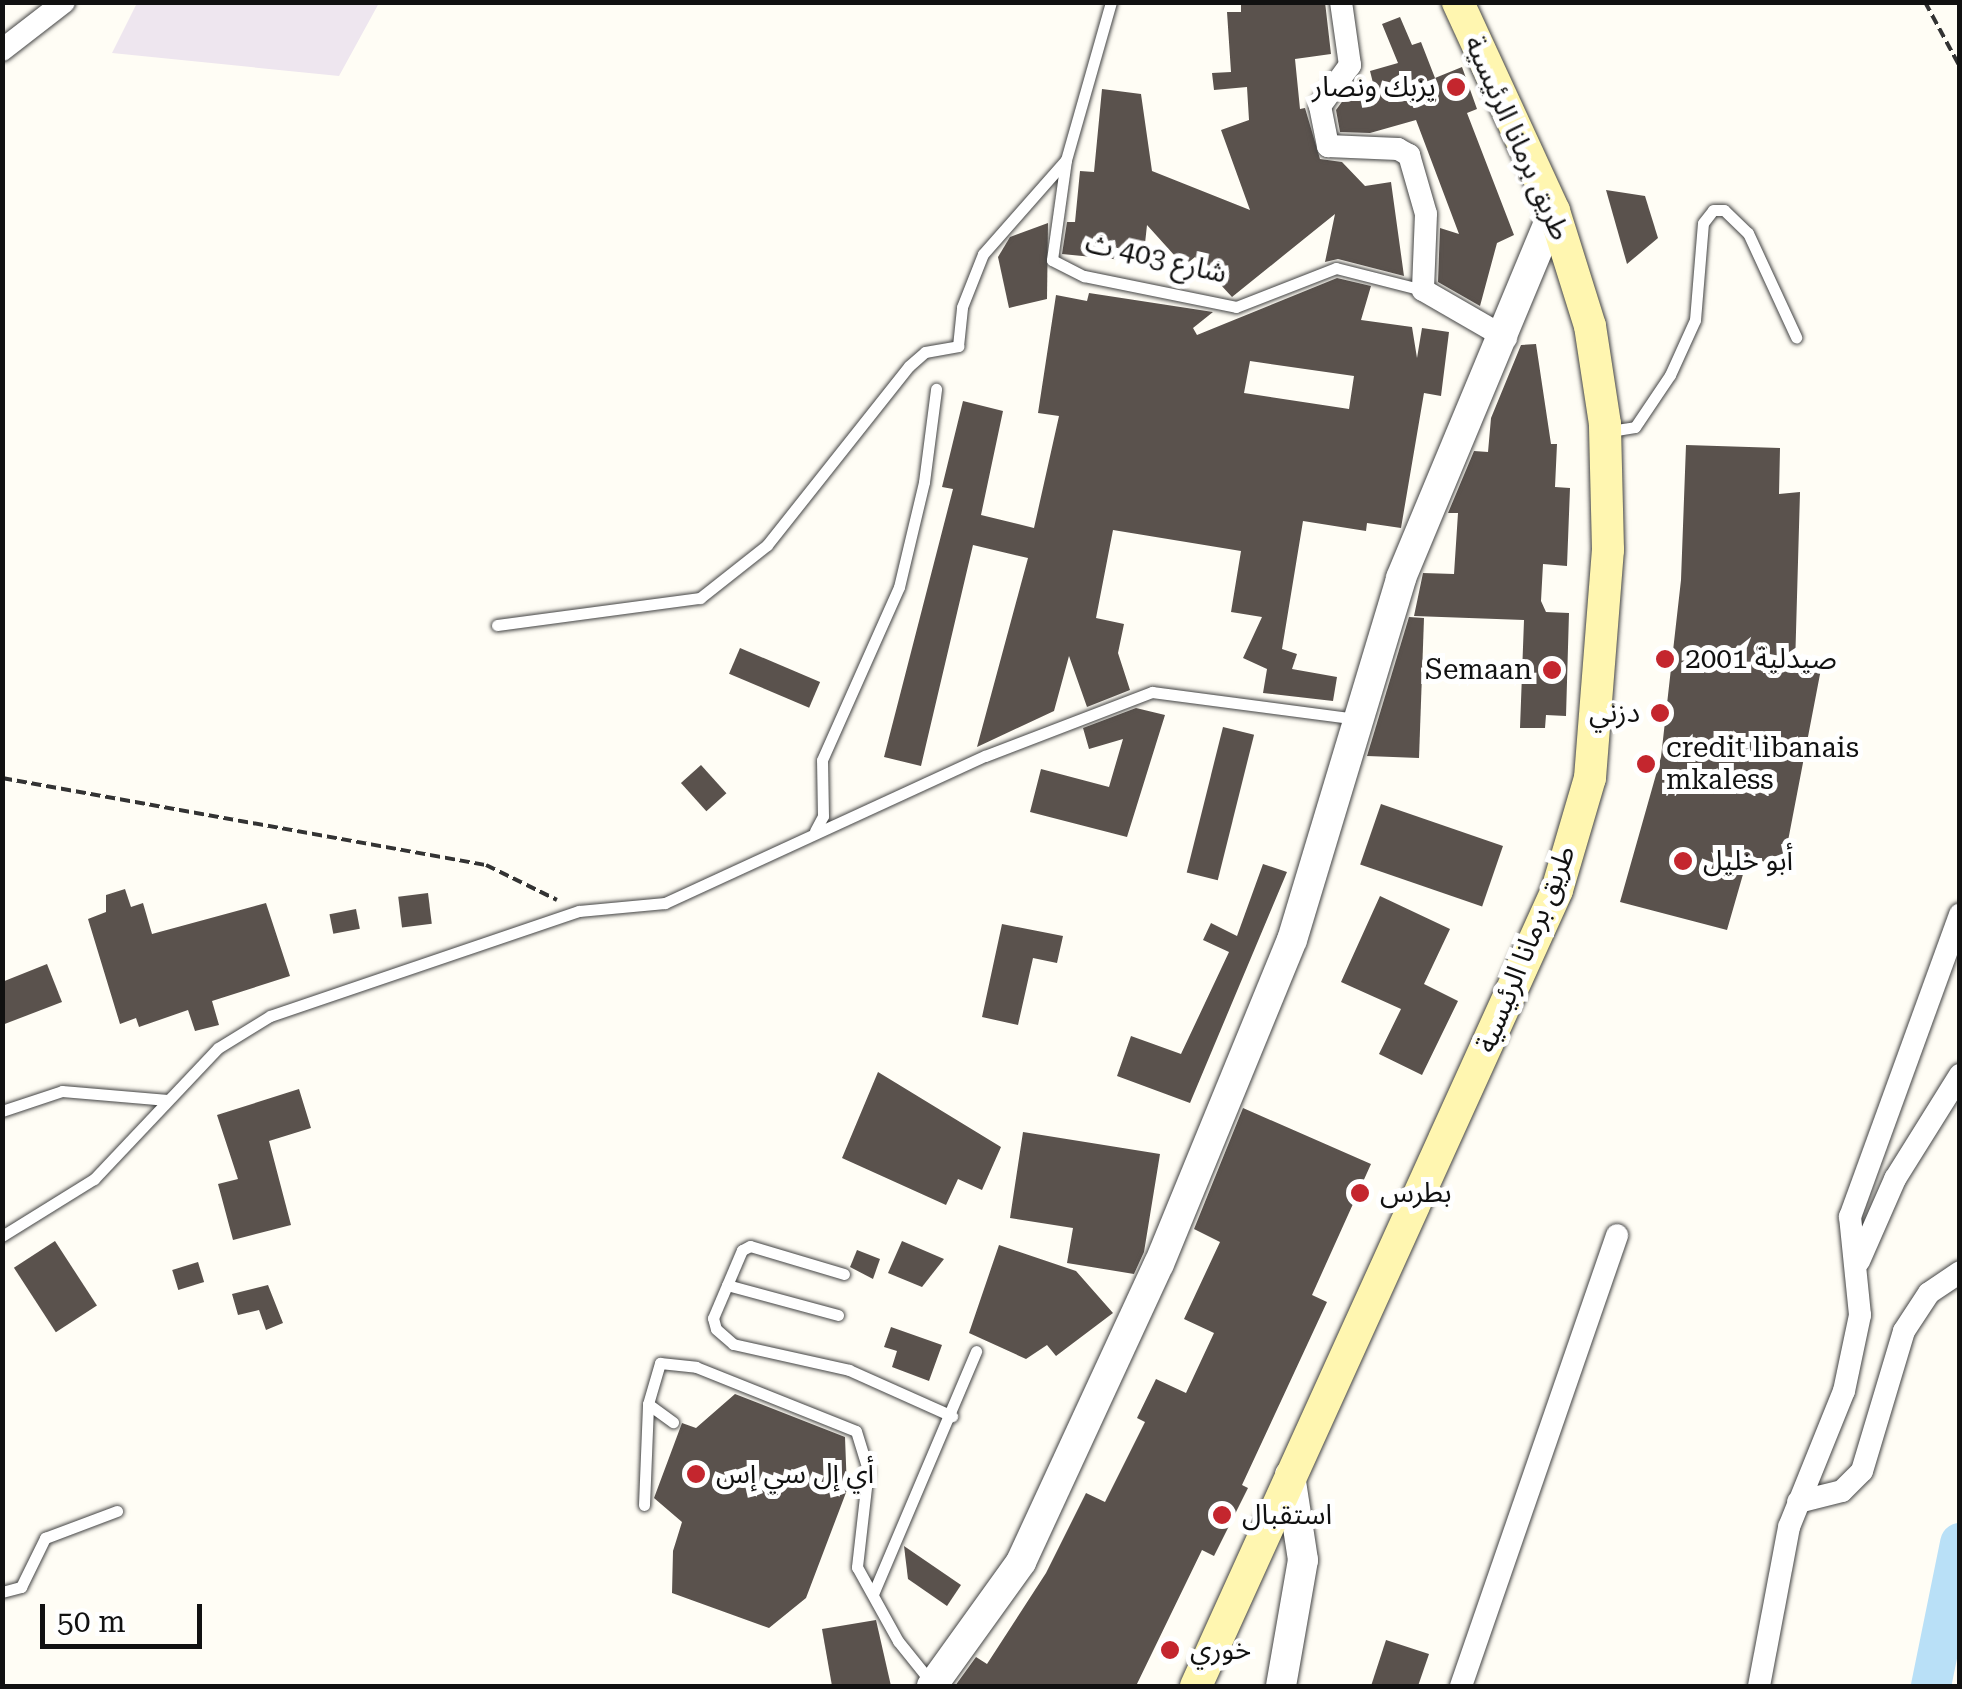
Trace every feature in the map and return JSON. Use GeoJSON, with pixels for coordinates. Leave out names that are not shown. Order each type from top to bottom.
{"type":"FeatureCollection","features":[{"type":"Feature","properties":{"kind":"main road","name":"طريق برمانا الرئيسية"},"geometry":{"type":"LineString","coordinates":[[1196,1686],[1557,890],[1590,778],[1603,658],[1606,431],[1590,326],[1554,212],[1458,2]]}},
{"type":"Feature","properties":{"kind":"street"},"geometry":{"type":"LineString","coordinates":[[2,50],[64,2]]}},
{"type":"Feature","properties":{"kind":"street"},"geometry":{"type":"LineString","coordinates":[[1340,2],[1350,65],[1320,106],[1323,131],[1328,146],[1338,150],[1398,149],[1409,156],[1426,214],[1423,290]]}},
{"type":"Feature","properties":{"kind":"street"},"geometry":{"type":"LineString","coordinates":[[933,1686],[1021,1562],[1160,1264],[1292,940],[1401,578],[1506,338],[1554,212]]}},
{"type":"Feature","properties":{"kind":"street","name":"شارع 403 ث"},"geometry":{"type":"LineString","coordinates":[[1423,290],[1506,338]]}},
{"type":"Feature","properties":{"kind":"street"},"geometry":{"type":"LineString","coordinates":[[1760,1686],[1768,1616],[1798,1502],[1849,1369],[1861,1305],[1850,1217],[1960,914]]}},
{"type":"Feature","properties":{"kind":"street"},"geometry":{"type":"LineString","coordinates":[[1858,1261],[1895,1179],[1960,1075]]}},
{"type":"Feature","properties":{"kind":"street"},"geometry":{"type":"LineString","coordinates":[[1461,1686],[1617,1235]]}},
{"type":"Feature","properties":{"kind":"street"},"geometry":{"type":"LineString","coordinates":[[1798,1502],[1842,1490],[1862,1472],[1904,1332],[1929,1294],[1960,1272]]}},
{"type":"Feature","properties":{"kind":"street"},"geometry":{"type":"LineString","coordinates":[[1282,1686],[1303,1560],[1290,1476]]}},
{"type":"Feature","properties":{"kind":"lane"},"geometry":{"type":"LineString","coordinates":[[496,625],[700,598],[730,580],[803,503],[908,366],[925,352],[958,346],[962,306],[983,254],[1066,160],[1111,2]]}},
{"type":"Feature","properties":{"kind":"lane","name":"شارع 403 ث"},"geometry":{"type":"LineString","coordinates":[[1066,160],[1052,260],[1084,276],[1236,306],[1336,268],[1423,290]]}},
{"type":"Feature","properties":{"kind":"lane"},"geometry":{"type":"LineString","coordinates":[[1606,431],[1635,427],[1670,375],[1695,320],[1704,222],[1713,210],[1724,210],[1748,233],[1796,338]]}},
{"type":"Feature","properties":{"kind":"lane"},"geometry":{"type":"LineString","coordinates":[[815,831],[823,816],[822,760],[874,656],[899,586],[924,482],[936,388]]}},
{"type":"Feature","properties":{"kind":"lane"},"geometry":{"type":"LineString","coordinates":[[2,1236],[64,1204],[218,1048],[270,1016],[580,911],[665,902],[985,756],[1152,692],[1356,719]]}},
{"type":"Feature","properties":{"kind":"lane"},"geometry":{"type":"LineString","coordinates":[[2,1110],[62,1091],[96,1089],[168,1100]]}},
{"type":"Feature","properties":{"kind":"lane"},"geometry":{"type":"LineString","coordinates":[[844,1274],[750,1246],[714,1318],[720,1336],[732,1344],[848,1370],[952,1416]]}},
{"type":"Feature","properties":{"kind":"lane"},"geometry":{"type":"LineString","coordinates":[[727,1286],[838,1315]]}},
{"type":"Feature","properties":{"kind":"lane"},"geometry":{"type":"LineString","coordinates":[[873,1594],[976,1352]]}},
{"type":"Feature","properties":{"kind":"lane"},"geometry":{"type":"LineString","coordinates":[[644,1505],[648,1404],[660,1363],[673,1360],[856,1431],[868,1470],[857,1567],[898,1641],[933,1686]]}},
{"type":"Feature","properties":{"kind":"lane"},"geometry":{"type":"LineString","coordinates":[[648,1404],[673,1422]]}},
{"type":"Feature","properties":{"kind":"lane"},"geometry":{"type":"LineString","coordinates":[[2,1592],[21,1587],[45,1538],[117,1511]]}},
{"type":"Feature","properties":{"kind":"path"},"geometry":{"type":"LineString","coordinates":[[1925,2],[1960,67]]}},
{"type":"Feature","properties":{"kind":"path"},"geometry":{"type":"LineString","coordinates":[[2,778],[486,865],[580,911]]}},
{"type":"Feature","properties":{"kind":"shaded area"},"geometry":{"type":"Polygon","coordinates":[[[137,2],[379,3],[339,76],[112,53],[137,2]]]}},
{"type":"Feature","properties":{"kind":"building"},"geometry":{"type":"Polygon","coordinates":[[[1241,2],[1325,2],[1331,54],[1295,59],[1300,109],[1305,108],[1320,159],[1342,162],[1365,186],[1391,182],[1404,276],[1338,259],[1325,262],[1335,214],[1232,297],[1195,257],[1184,266],[1147,225],[1143,262],[1062,254],[1067,222],[1075,222],[1080,171],[1094,172],[1102,89],[1141,94],[1152,171],[1250,210],[1221,130],[1249,120],[1247,87],[1214,90],[1212,73],[1231,72],[1227,12],[1241,12],[1241,2]]]}},
{"type":"Feature","properties":{"kind":"building"},"geometry":{"type":"Polygon","coordinates":[[[1400,17],[1412,45],[1421,42],[1435,78],[1462,67],[1477,109],[1467,113],[1514,235],[1497,243],[1480,306],[1438,282],[1440,228],[1459,234],[1416,120],[1370,133],[1340,132],[1336,110],[1344,99],[1375,91],[1370,71],[1398,63],[1382,24],[1400,17]]]}},
{"type":"Feature","properties":{"kind":"building"},"geometry":{"type":"Polygon","coordinates":[[[1606,190],[1645,196],[1658,238],[1627,264],[1606,190]]]}},
{"type":"Feature","properties":{"kind":"building"},"geometry":{"type":"Polygon","coordinates":[[[1048,223],[1047,299],[1009,308],[998,257],[1010,237],[1048,223]]]}},
{"type":"Feature","properties":{"kind":"building"},"geometry":{"type":"Polygon","coordinates":[[[1337,278],[1371,286],[1361,320],[1412,327],[1417,358],[1422,328],[1449,332],[1441,396],[1424,393],[1401,528],[1367,523],[1366,531],[1303,521],[1282,649],[1297,654],[1292,669],[1337,677],[1333,701],[1263,693],[1267,669],[1243,658],[1262,617],[1231,612],[1241,551],[1113,530],[1096,618],[1124,624],[1118,653],[1130,690],[1087,707],[1069,656],[1054,711],[977,747],[1028,558],[973,545],[921,766],[884,757],[953,489],[942,487],[963,401],[1003,411],[981,515],[1034,528],[1059,416],[1038,413],[1056,295],[1087,301],[1089,293],[1213,312],[1193,328],[1197,335],[1337,278]],[[1250,361],[1244,393],[1349,409],[1354,376],[1250,361]]]}},
{"type":"Feature","properties":{"kind":"building"},"geometry":{"type":"Polygon","coordinates":[[[1536,344],[1551,444],[1557,444],[1555,487],[1570,488],[1567,566],[1543,564],[1541,601],[1546,612],[1569,613],[1566,716],[1546,715],[1545,728],[1520,728],[1524,620],[1414,616],[1423,573],[1454,574],[1458,513],[1448,513],[1474,451],[1488,452],[1491,418],[1521,345],[1536,344]]]}},
{"type":"Feature","properties":{"kind":"building"},"geometry":{"type":"Polygon","coordinates":[[[1686,445],[1780,448],[1779,494],[1800,492],[1795,667],[1821,669],[1783,867],[1748,857],[1727,930],[1620,902],[1661,757],[1681,580],[1686,445]]]}},
{"type":"Feature","properties":{"kind":"building"},"geometry":{"type":"Polygon","coordinates":[[[1409,617],[1424,618],[1419,758],[1367,756],[1409,617]]]}},
{"type":"Feature","properties":{"kind":"building"},"geometry":{"type":"Polygon","coordinates":[[[740,648],[820,682],[809,708],[729,674],[740,648]]]}},
{"type":"Feature","properties":{"kind":"building"},"geometry":{"type":"Polygon","coordinates":[[[1136,708],[1165,715],[1127,837],[1030,812],[1041,769],[1109,787],[1123,739],[1089,749],[1083,728],[1136,708]]]}},
{"type":"Feature","properties":{"kind":"building"},"geometry":{"type":"Polygon","coordinates":[[[1223,727],[1254,735],[1218,880],[1187,873],[1223,727]]]}},
{"type":"Feature","properties":{"kind":"building"},"geometry":{"type":"Polygon","coordinates":[[[701,765],[726,793],[706,811],[681,783],[701,765]]]}},
{"type":"Feature","properties":{"kind":"building"},"geometry":{"type":"Polygon","coordinates":[[[1381,804],[1503,846],[1482,907],[1360,865],[1381,804]]]}},
{"type":"Feature","properties":{"kind":"building"},"geometry":{"type":"Polygon","coordinates":[[[1263,864],[1287,872],[1190,1103],[1117,1076],[1131,1036],[1181,1054],[1229,952],[1203,940],[1211,923],[1237,936],[1263,864]]]}},
{"type":"Feature","properties":{"kind":"building"},"geometry":{"type":"Polygon","coordinates":[[[125,889],[131,907],[143,903],[152,934],[266,903],[290,976],[212,1001],[219,1025],[195,1031],[188,1010],[139,1027],[136,1018],[120,1024],[88,919],[106,912],[106,895],[125,889]]]}},
{"type":"Feature","properties":{"kind":"building"},"geometry":{"type":"Polygon","coordinates":[[[428,893],[432,924],[402,927],[398,897],[428,893]]]}},
{"type":"Feature","properties":{"kind":"building"},"geometry":{"type":"Polygon","coordinates":[[[1380,896],[1450,929],[1424,984],[1458,1001],[1422,1075],[1379,1054],[1401,1009],[1341,982],[1380,896]]]}},
{"type":"Feature","properties":{"kind":"building"},"geometry":{"type":"Polygon","coordinates":[[[356,909],[360,929],[333,934],[329,914],[356,909]]]}},
{"type":"Feature","properties":{"kind":"building"},"geometry":{"type":"Polygon","coordinates":[[[1002,924],[1063,936],[1057,963],[1033,958],[1018,1025],[982,1017],[1002,924]]]}},
{"type":"Feature","properties":{"kind":"building"},"geometry":{"type":"Polygon","coordinates":[[[47,964],[62,1002],[2,1025],[2,982],[47,964]]]}},
{"type":"Feature","properties":{"kind":"building"},"geometry":{"type":"Polygon","coordinates":[[[878,1072],[1001,1147],[982,1190],[958,1179],[946,1205],[842,1158],[878,1072]]]}},
{"type":"Feature","properties":{"kind":"building"},"geometry":{"type":"Polygon","coordinates":[[[299,1089],[311,1128],[269,1141],[291,1225],[233,1240],[218,1184],[238,1179],[217,1115],[299,1089]]]}},
{"type":"Feature","properties":{"kind":"building"},"geometry":{"type":"Polygon","coordinates":[[[1243,1108],[1371,1164],[1312,1295],[1327,1302],[1242,1485],[1248,1488],[1214,1556],[1202,1550],[1136,1686],[955,1686],[976,1657],[987,1664],[1046,1573],[1086,1493],[1105,1502],[1145,1422],[1137,1418],[1156,1379],[1186,1393],[1214,1333],[1184,1319],[1220,1242],[1194,1229],[1243,1108]]]}},
{"type":"Feature","properties":{"kind":"building"},"geometry":{"type":"Polygon","coordinates":[[[1023,1132],[1160,1154],[1144,1252],[1134,1274],[1067,1263],[1073,1228],[1010,1218],[1023,1132]]]}},
{"type":"Feature","properties":{"kind":"building"},"geometry":{"type":"Polygon","coordinates":[[[55,1241],[97,1306],[56,1332],[14,1268],[55,1241]]]}},
{"type":"Feature","properties":{"kind":"building"},"geometry":{"type":"Polygon","coordinates":[[[902,1241],[944,1259],[922,1287],[888,1273],[902,1241]]]}},
{"type":"Feature","properties":{"kind":"building"},"geometry":{"type":"Polygon","coordinates":[[[999,1245],[1076,1271],[1113,1313],[1056,1356],[1047,1345],[1026,1359],[969,1333],[999,1245]]]}},
{"type":"Feature","properties":{"kind":"building"},"geometry":{"type":"Polygon","coordinates":[[[857,1250],[880,1259],[873,1279],[850,1267],[857,1250]]]}},
{"type":"Feature","properties":{"kind":"building"},"geometry":{"type":"Polygon","coordinates":[[[198,1262],[204,1282],[178,1290],[172,1270],[198,1262]]]}},
{"type":"Feature","properties":{"kind":"building"},"geometry":{"type":"Polygon","coordinates":[[[268,1285],[283,1323],[266,1330],[259,1310],[238,1315],[232,1294],[268,1285]]]}},
{"type":"Feature","properties":{"kind":"building"},"geometry":{"type":"Polygon","coordinates":[[[891,1327],[942,1345],[929,1381],[892,1367],[897,1351],[884,1347],[891,1327]]]}},
{"type":"Feature","properties":{"kind":"building"},"geometry":{"type":"Polygon","coordinates":[[[735,1394],[845,1437],[847,1490],[806,1598],[769,1628],[672,1593],[673,1551],[682,1522],[654,1498],[682,1423],[696,1428],[735,1394]]]}},
{"type":"Feature","properties":{"kind":"building"},"geometry":{"type":"Polygon","coordinates":[[[904,1546],[961,1585],[947,1606],[908,1579],[904,1546]]]}},
{"type":"Feature","properties":{"kind":"building"},"geometry":{"type":"Polygon","coordinates":[[[876,1620],[891,1686],[832,1686],[822,1629],[876,1620]]]}},
{"type":"Feature","properties":{"kind":"building"},"geometry":{"type":"Polygon","coordinates":[[[1386,1640],[1429,1654],[1418,1686],[1371,1686],[1386,1640]]]}},
{"type":"Feature","properties":{"kind":"waterway"},"geometry":{"type":"LineString","coordinates":[[1931,1686],[1960,1543]]}},
{"type":"Feature","properties":{"kind":"place","name":"يزبك ونصار"},"geometry":{"type":"Point","coordinates":[1456,87]}},
{"type":"Feature","properties":{"kind":"place","name":"صيدلية 2001"},"geometry":{"type":"Point","coordinates":[1665,659]}},
{"type":"Feature","properties":{"kind":"place","name":"Semaan"},"geometry":{"type":"Point","coordinates":[1552,670]}},
{"type":"Feature","properties":{"kind":"place","name":"دزني"},"geometry":{"type":"Point","coordinates":[1660,713]}},
{"type":"Feature","properties":{"kind":"place","name":"credit libanais mkaless"},"geometry":{"type":"Point","coordinates":[1646,764]}},
{"type":"Feature","properties":{"kind":"place","name":"أبو خليل"},"geometry":{"type":"Point","coordinates":[1683,861]}},
{"type":"Feature","properties":{"kind":"place","name":"بطرس"},"geometry":{"type":"Point","coordinates":[1360,1193]}},
{"type":"Feature","properties":{"kind":"place","name":"أي إل سي إس"},"geometry":{"type":"Point","coordinates":[696,1474]}},
{"type":"Feature","properties":{"kind":"place","name":"استقبال"},"geometry":{"type":"Point","coordinates":[1222,1515]}},
{"type":"Feature","properties":{"kind":"place","name":"خوري"},"geometry":{"type":"Point","coordinates":[1170,1650]}}]}
